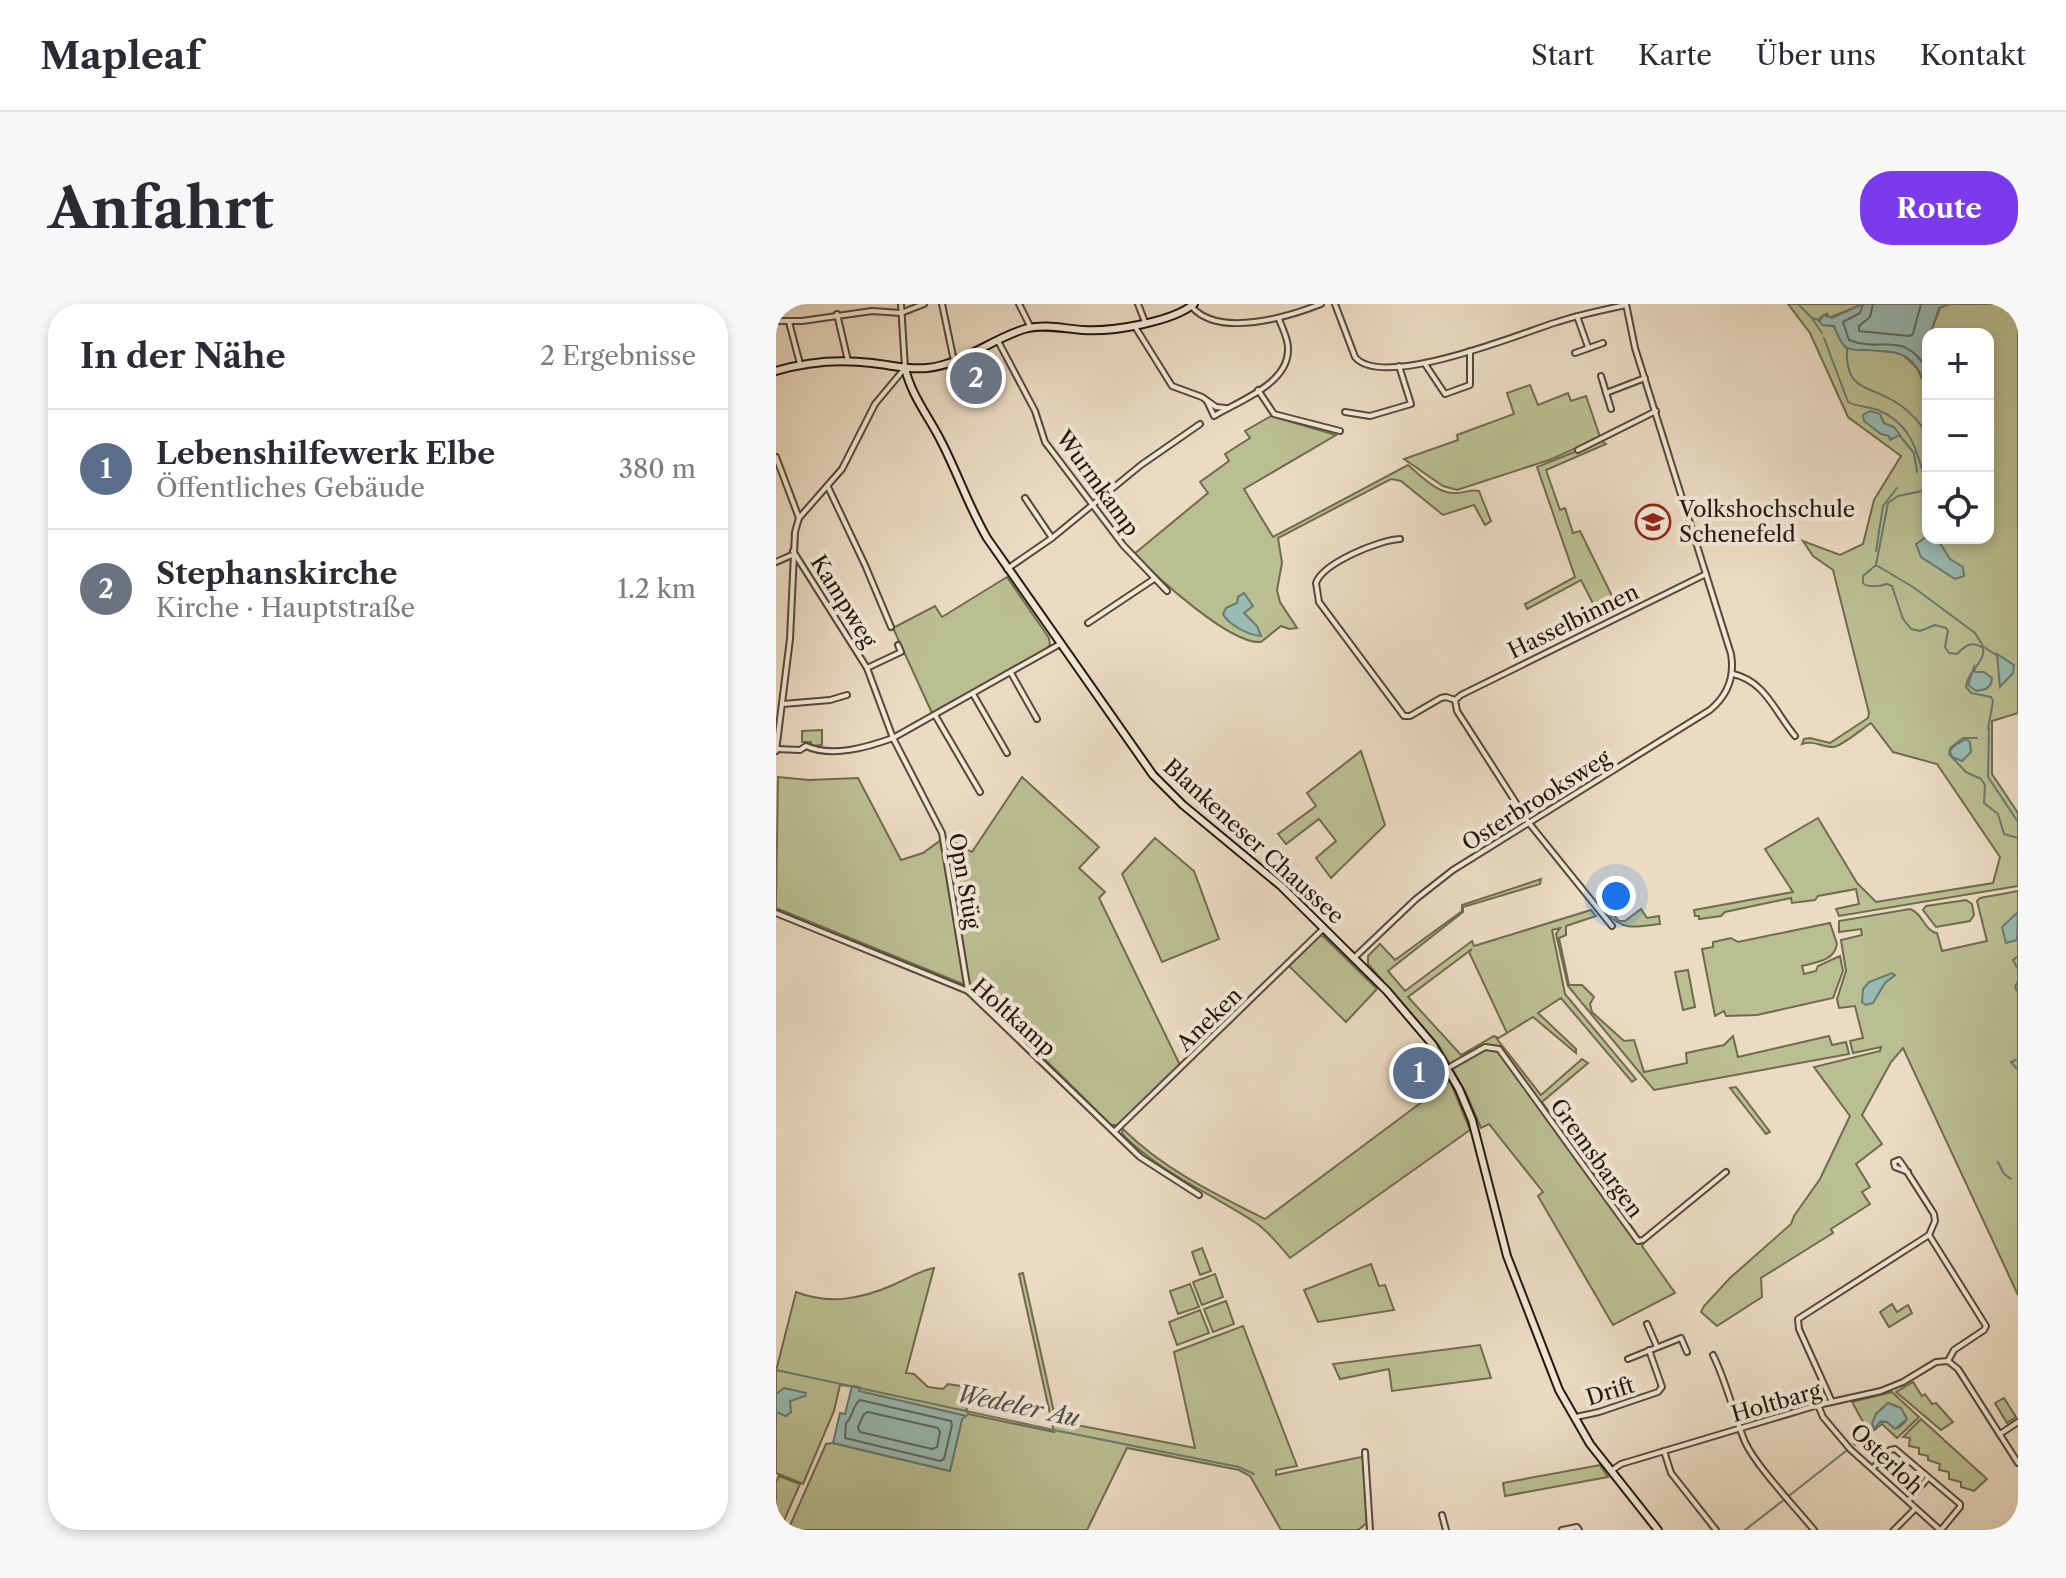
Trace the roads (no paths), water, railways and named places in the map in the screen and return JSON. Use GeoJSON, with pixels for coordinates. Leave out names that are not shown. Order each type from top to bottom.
{"type":"FeatureCollection","features":[{"type":"Feature","properties":{"kind":"main road"},"geometry":{"type":"LineString","coordinates":[[776,371],[822,360],[931,368],[1031,328],[1099,330],[1171,316],[1193,305]]}},
{"type":"Feature","properties":{"kind":"main road","name":"Blankeneser Chaussee"},"geometry":{"type":"LineString","coordinates":[[905,368],[909,383],[943,445],[975,517],[1007,569],[1132,748],[1159,782],[1189,811],[1274,879],[1354,958],[1418,1026],[1448,1068],[1474,1128],[1495,1219],[1550,1371],[1585,1436],[1658,1530]]}},
{"type":"Feature","properties":{"kind":"street"},"geometry":{"type":"LineString","coordinates":[[799,518],[828,487],[852,454],[875,404],[905,368],[901,304]]}},
{"type":"Feature","properties":{"kind":"street"},"geometry":{"type":"LineString","coordinates":[[776,321],[872,311],[901,313],[924,304]]}},
{"type":"Feature","properties":{"kind":"street"},"geometry":{"type":"LineString","coordinates":[[942,304],[954,361]]}},
{"type":"Feature","properties":{"kind":"street"},"geometry":{"type":"LineString","coordinates":[[1019,304],[1031,328]]}},
{"type":"Feature","properties":{"kind":"street"},"geometry":{"type":"LineString","coordinates":[[1138,304],[1145,322]]}},
{"type":"Feature","properties":{"kind":"street"},"geometry":{"type":"LineString","coordinates":[[1193,305],[1205,318],[1244,322],[1279,319],[1321,304]]}},
{"type":"Feature","properties":{"kind":"street"},"geometry":{"type":"LineString","coordinates":[[1335,304],[1357,361],[1366,366],[1425,364],[1577,316],[1626,304],[1645,378],[1731,654],[1733,674],[1744,676],[1756,684],[1775,705],[1795,736]]}},
{"type":"Feature","properties":{"kind":"street"},"geometry":{"type":"LineString","coordinates":[[837,314],[848,361]]}},
{"type":"Feature","properties":{"kind":"street"},"geometry":{"type":"LineString","coordinates":[[1577,316],[1588,347]]}},
{"type":"Feature","properties":{"kind":"street"},"geometry":{"type":"LineString","coordinates":[[1134,325],[1167,381],[1207,401],[1214,416],[1276,378],[1285,365],[1288,344],[1279,319]]}},
{"type":"Feature","properties":{"kind":"street"},"geometry":{"type":"LineString","coordinates":[[789,322],[800,364]]}},
{"type":"Feature","properties":{"kind":"street","name":"Wurmkamp"},"geometry":{"type":"LineString","coordinates":[[998,341],[1033,406],[1045,442],[1123,545],[1167,591]]}},
{"type":"Feature","properties":{"kind":"street"},"geometry":{"type":"LineString","coordinates":[[1575,353],[1603,343]]}},
{"type":"Feature","properties":{"kind":"street"},"geometry":{"type":"LineString","coordinates":[[1425,364],[1445,394],[1470,385],[1470,351]]}},
{"type":"Feature","properties":{"kind":"street"},"geometry":{"type":"LineString","coordinates":[[1345,412],[1370,416],[1411,404],[1399,366]]}},
{"type":"Feature","properties":{"kind":"street"},"geometry":{"type":"LineString","coordinates":[[1601,376],[1611,409]]}},
{"type":"Feature","properties":{"kind":"street"},"geometry":{"type":"LineString","coordinates":[[1606,393],[1645,378]]}},
{"type":"Feature","properties":{"kind":"street"},"geometry":{"type":"LineString","coordinates":[[1258,390],[1274,414],[1340,431]]}},
{"type":"Feature","properties":{"kind":"street"},"geometry":{"type":"LineString","coordinates":[[1578,450],[1656,411]]}},
{"type":"Feature","properties":{"kind":"street"},"geometry":{"type":"LineString","coordinates":[[1007,569],[1052,538],[1161,450],[1200,424]]}},
{"type":"Feature","properties":{"kind":"street"},"geometry":{"type":"LineString","coordinates":[[776,457],[799,518],[793,553],[790,639],[776,750],[800,750],[806,746],[816,751],[867,747],[893,738],[1060,644]]}},
{"type":"Feature","properties":{"kind":"street"},"geometry":{"type":"LineString","coordinates":[[828,487],[891,627]]}},
{"type":"Feature","properties":{"kind":"street"},"geometry":{"type":"LineString","coordinates":[[1025,498],[1052,538]]}},
{"type":"Feature","properties":{"kind":"street","name":"Hasselbinnen"},"geometry":{"type":"LineString","coordinates":[[1400,539],[1382,541],[1327,569],[1317,579],[1316,595],[1404,716],[1413,715],[1441,698],[1455,700],[1706,574]]}},
{"type":"Feature","properties":{"kind":"street"},"geometry":{"type":"LineString","coordinates":[[776,562],[793,553]]}},
{"type":"Feature","properties":{"kind":"street","name":"Kampweg"},"geometry":{"type":"LineString","coordinates":[[793,553],[867,668],[893,738]]}},
{"type":"Feature","properties":{"kind":"street"},"geometry":{"type":"LineString","coordinates":[[1088,623],[1154,579]]}},
{"type":"Feature","properties":{"kind":"street","name":"Kampweg"},"geometry":{"type":"LineString","coordinates":[[867,668],[901,652],[898,645]]}},
{"type":"Feature","properties":{"kind":"street"},"geometry":{"type":"LineString","coordinates":[[1011,673],[1037,719]]}},
{"type":"Feature","properties":{"kind":"street","name":"Osterbrooksweg"},"geometry":{"type":"LineString","coordinates":[[1354,958],[1443,876],[1710,710],[1725,693],[1733,674]]}},
{"type":"Feature","properties":{"kind":"street"},"geometry":{"type":"LineString","coordinates":[[973,694],[1007,753]]}},
{"type":"Feature","properties":{"kind":"street"},"geometry":{"type":"LineString","coordinates":[[783,704],[802,704],[847,695]]}},
{"type":"Feature","properties":{"kind":"street"},"geometry":{"type":"LineString","coordinates":[[1455,700],[1457,711],[1529,823],[1612,926]]}},
{"type":"Feature","properties":{"kind":"street"},"geometry":{"type":"LineString","coordinates":[[935,715],[980,792]]}},
{"type":"Feature","properties":{"kind":"street","name":"Opn Stüg"},"geometry":{"type":"LineString","coordinates":[[893,738],[942,833],[968,991]]}},
{"type":"Feature","properties":{"kind":"street","name":"Holtkamp"},"geometry":{"type":"LineString","coordinates":[[776,913],[968,991],[1140,1157],[1199,1195]]}},
{"type":"Feature","properties":{"kind":"street","name":"Aneken"},"geometry":{"type":"LineString","coordinates":[[1114,1132],[1324,928]]}},
{"type":"Feature","properties":{"kind":"street","name":"Gremsbargen"},"geometry":{"type":"LineString","coordinates":[[1448,1068],[1485,1047],[1499,1049],[1638,1241],[1726,1172]]}},
{"type":"Feature","properties":{"kind":"street"},"geometry":{"type":"LineString","coordinates":[[1832,1402],[1799,1329],[1798,1319],[1929,1235],[1935,1221],[1934,1214],[1908,1172]]}},
{"type":"Feature","properties":{"kind":"street","name":"Holtbarg"},"geometry":{"type":"LineString","coordinates":[[1611,1471],[1621,1464],[1818,1405],[1881,1391],[1936,1362],[1948,1361],[1954,1350],[1986,1326],[1929,1235]]}},
{"type":"Feature","properties":{"kind":"street"},"geometry":{"type":"LineString","coordinates":[[1647,1324],[1657,1347]]}},
{"type":"Feature","properties":{"kind":"street","name":"Drift"},"geometry":{"type":"LineString","coordinates":[[1628,1359],[1681,1338],[1687,1352]]}},
{"type":"Feature","properties":{"kind":"street","name":"Drift"},"geometry":{"type":"LineString","coordinates":[[1574,1418],[1658,1392],[1662,1387],[1661,1381],[1649,1350]]}},
{"type":"Feature","properties":{"kind":"street"},"geometry":{"type":"LineString","coordinates":[[1713,1355],[1749,1448],[1814,1530]]}},
{"type":"Feature","properties":{"kind":"street"},"geometry":{"type":"LineString","coordinates":[[1948,1361],[1958,1369],[2018,1463]]}},
{"type":"Feature","properties":{"kind":"street","name":"Osterloh"},"geometry":{"type":"LineString","coordinates":[[1818,1405],[1823,1417],[1847,1446],[1941,1530]]}},
{"type":"Feature","properties":{"kind":"street"},"geometry":{"type":"LineString","coordinates":[[2000,1434],[2018,1422]]}},
{"type":"Feature","properties":{"kind":"street"},"geometry":{"type":"LineString","coordinates":[[1873,1468],[1894,1448],[1960,1504],[1941,1530]]}},
{"type":"Feature","properties":{"kind":"street"},"geometry":{"type":"LineString","coordinates":[[1664,1451],[1671,1473],[1716,1530]]}},
{"type":"Feature","properties":{"kind":"street"},"geometry":{"type":"LineString","coordinates":[[1365,1452],[1369,1530]]}},
{"type":"Feature","properties":{"kind":"street"},"geometry":{"type":"LineString","coordinates":[[1908,1501],[1928,1478]]}},
{"type":"Feature","properties":{"kind":"street"},"geometry":{"type":"LineString","coordinates":[[1894,1530],[1915,1509]]}},
{"type":"Feature","properties":{"kind":"street"},"geometry":{"type":"LineString","coordinates":[[1442,1515],[1446,1530]]}},
{"type":"Feature","properties":{"kind":"street"},"geometry":{"type":"LineString","coordinates":[[1562,1530],[1578,1529]]}},
{"type":"Feature","properties":{"kind":"water"},"geometry":{"type":"Polygon","coordinates":[[[1863,304],[1950,304],[1939,308],[1932,328],[1922,328],[1922,376],[1906,357],[1848,348],[1834,326],[1822,325],[1819,321],[1824,315],[1832,318],[1863,304]]]}},
{"type":"Feature","properties":{"kind":"water"},"geometry":{"type":"Polygon","coordinates":[[[1870,411],[1880,414],[1884,423],[1894,427],[1900,435],[1890,440],[1889,436],[1881,434],[1864,421],[1863,415],[1870,411]]]}},
{"type":"Feature","properties":{"kind":"water"},"geometry":{"type":"Polygon","coordinates":[[[1922,540],[1922,544],[1941,544],[1950,559],[1963,567],[1964,576],[1955,579],[1921,557],[1916,544],[1922,540]]]}},
{"type":"Feature","properties":{"kind":"water"},"geometry":{"type":"Polygon","coordinates":[[[1244,593],[1253,606],[1244,613],[1257,626],[1261,636],[1239,629],[1223,614],[1244,593]]]}},
{"type":"Feature","properties":{"kind":"water"},"geometry":{"type":"Polygon","coordinates":[[[1997,654],[2014,665],[2013,673],[2000,687],[1997,654]]]}},
{"type":"Feature","properties":{"kind":"water"},"geometry":{"type":"Polygon","coordinates":[[[1974,667],[1975,672],[1984,672],[1992,678],[1986,689],[1976,691],[1968,685],[1974,667]]]}},
{"type":"Feature","properties":{"kind":"water"},"geometry":{"type":"Polygon","coordinates":[[[1966,739],[1970,742],[1971,752],[1962,761],[1952,757],[1950,751],[1966,739]]]}},
{"type":"Feature","properties":{"kind":"water"},"geometry":{"type":"Polygon","coordinates":[[[2018,912],[2017,940],[2006,943],[2002,927],[2018,912]]]}},
{"type":"Feature","properties":{"kind":"water"},"geometry":{"type":"Polygon","coordinates":[[[1892,973],[1895,975],[1885,983],[1873,1003],[1866,1005],[1862,1002],[1863,989],[1869,982],[1892,973]]]}},
{"type":"Feature","properties":{"kind":"water"},"geometry":{"type":"Polygon","coordinates":[[[852,1386],[859,1387],[859,1391],[966,1416],[962,1419],[950,1471],[833,1443],[840,1413],[845,1414],[852,1386]]]}},
{"type":"Feature","properties":{"kind":"water"},"geometry":{"type":"Polygon","coordinates":[[[784,1388],[806,1393],[790,1401],[791,1412],[786,1416],[776,1412],[776,1394],[784,1388]]]}},
{"type":"Feature","properties":{"kind":"water"},"geometry":{"type":"Polygon","coordinates":[[[1888,1403],[1901,1408],[1907,1419],[1895,1429],[1881,1421],[1874,1429],[1872,1423],[1876,1414],[1888,1403]]]}},
{"type":"Feature","properties":{"kind":"waterway"},"geometry":{"type":"LineString","coordinates":[[1798,304],[1812,318],[1819,320]]}},
{"type":"Feature","properties":{"kind":"waterway"},"geometry":{"type":"LineString","coordinates":[[1813,320],[1822,333]]}},
{"type":"Feature","properties":{"kind":"waterway"},"geometry":{"type":"LineString","coordinates":[[1824,338],[1848,402],[1878,410],[1899,423],[1911,440],[1923,472]]}},
{"type":"Feature","properties":{"kind":"waterway"},"geometry":{"type":"LineString","coordinates":[[1847,348],[1847,361],[1853,379],[1903,407],[1922,427]]}},
{"type":"Feature","properties":{"kind":"waterway"},"geometry":{"type":"LineString","coordinates":[[1900,436],[1914,453],[1917,472]]}},
{"type":"Feature","properties":{"kind":"waterway"},"geometry":{"type":"LineString","coordinates":[[1876,551],[1883,506],[1897,488]]}},
{"type":"Feature","properties":{"kind":"waterway"},"geometry":{"type":"LineString","coordinates":[[1922,491],[1898,496],[1888,503],[1876,565],[1863,576],[1863,583],[1892,586],[1903,619],[1911,629],[1920,631],[1935,625],[1946,628],[1945,647],[1949,653],[1957,654],[1972,644],[1983,648],[1982,658],[1966,687],[1971,693],[1991,697],[1988,729]]}},
{"type":"Feature","properties":{"kind":"waterway"},"geometry":{"type":"LineString","coordinates":[[1876,565],[1913,587],[1975,633],[1983,646]]}},
{"type":"Feature","properties":{"kind":"waterway"},"geometry":{"type":"LineString","coordinates":[[1984,647],[1996,655]]}},
{"type":"Feature","properties":{"kind":"waterway"},"geometry":{"type":"LineString","coordinates":[[1989,729],[1988,777],[2018,822]]}},
{"type":"Feature","properties":{"kind":"waterway"},"geometry":{"type":"LineString","coordinates":[[1977,738],[1963,738],[1950,748],[1949,754],[1966,772],[1981,779],[1985,785],[1984,803],[1998,814],[2004,834],[2018,838]]}},
{"type":"Feature","properties":{"kind":"waterway"},"geometry":{"type":"LineString","coordinates":[[2018,956],[2013,960],[2018,969]]}},
{"type":"Feature","properties":{"kind":"waterway"},"geometry":{"type":"LineString","coordinates":[[2018,981],[2015,987],[2018,993]]}},
{"type":"Feature","properties":{"kind":"waterway"},"geometry":{"type":"LineString","coordinates":[[2018,1059],[2011,1062],[2018,1070]]}},
{"type":"Feature","properties":{"kind":"waterway"},"geometry":{"type":"LineString","coordinates":[[1998,1162],[2004,1174],[2011,1179]]}},
{"type":"Feature","properties":{"kind":"waterway","name":"Wedeler Au"},"geometry":{"type":"LineString","coordinates":[[776,1370],[1239,1467],[1254,1474]]}},
{"type":"Feature","properties":{"kind":"waterway"},"geometry":{"type":"LineString","coordinates":[[1790,1495],[1846,1451]]}},
{"type":"Feature","properties":{"kind":"waterway"},"geometry":{"type":"LineString","coordinates":[[1745,1530],[1785,1499]]}},
{"type":"Feature","properties":{"kind":"waterway"},"geometry":{"type":"LineString","coordinates":[[1903,1517],[1906,1514]]}},
{"type":"Feature","properties":{"kind":"waterway"},"geometry":{"type":"LineString","coordinates":[[1895,1525],[1900,1520]]}},
{"type":"Feature","properties":{"kind":"place","name":"Stephanskirche"},"geometry":{"type":"Point","coordinates":[976,378]}},
{"type":"Feature","properties":{"kind":"place","name":"Volkshochschule Schenefeld"},"geometry":{"type":"Point","coordinates":[1653,522]}},
{"type":"Feature","properties":{"kind":"place","name":"Lebenshilfewerk Elbe"},"geometry":{"type":"Point","coordinates":[1419,1073]}}]}
